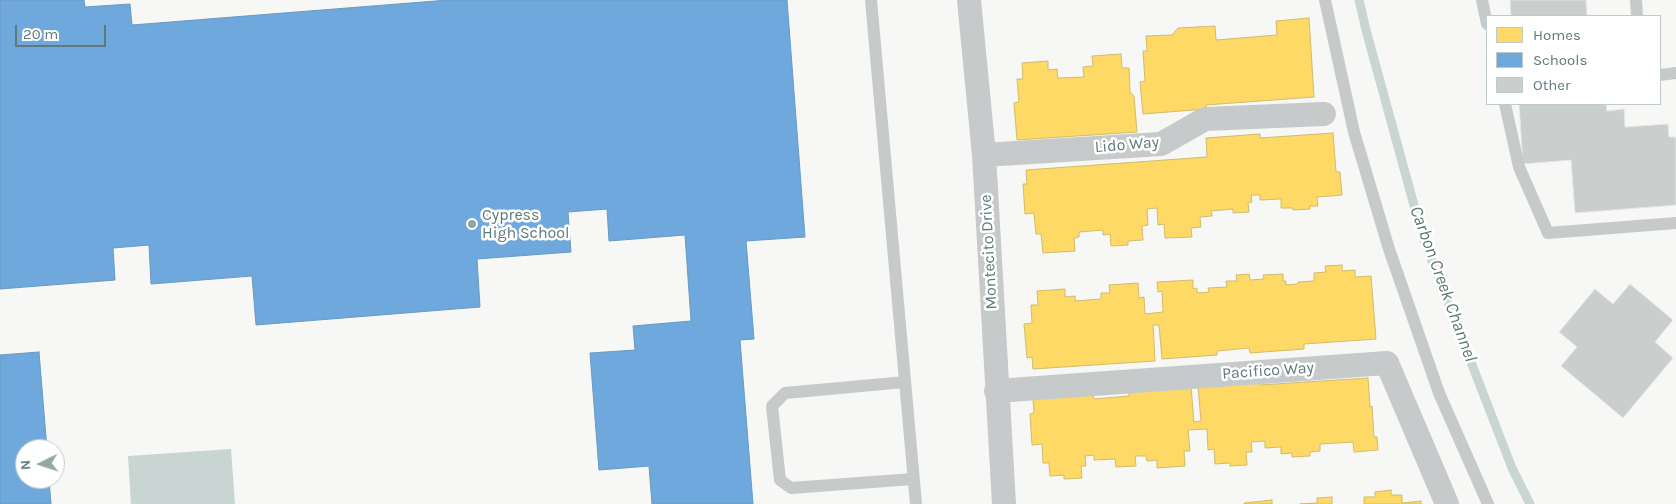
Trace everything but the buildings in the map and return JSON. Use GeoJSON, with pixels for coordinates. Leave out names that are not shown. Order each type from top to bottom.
{"type":"FeatureCollection","features":[{"type":"Feature","properties":{"kind":"street","name":"Montecito Drive"},"geometry":{"type":"LineString","coordinates":[[969,0],[984,155],[996,391],[1004,504]]}},
{"type":"Feature","properties":{"kind":"street","name":"Lido Way"},"geometry":{"type":"LineString","coordinates":[[984,155],[1161,144],[1205,119],[1324,114]]}},
{"type":"Feature","properties":{"kind":"street","name":"Pacifico Way"},"geometry":{"type":"LineString","coordinates":[[996,391],[1387,363],[1447,504]]}},
{"type":"Feature","properties":{"kind":"lane"},"geometry":{"type":"LineString","coordinates":[[871,0],[916,504]]}},
{"type":"Feature","properties":{"kind":"lane"},"geometry":{"type":"LineString","coordinates":[[1325,0],[1354,132],[1389,249],[1439,393],[1488,504]]}},
{"type":"Feature","properties":{"kind":"lane"},"geometry":{"type":"LineString","coordinates":[[1482,0],[1486,19]]}},
{"type":"Feature","properties":{"kind":"lane"},"geometry":{"type":"LineString","coordinates":[[1636,0],[1637,15]]}},
{"type":"Feature","properties":{"kind":"lane"},"geometry":{"type":"LineString","coordinates":[[1661,75],[1676,73]]}},
{"type":"Feature","properties":{"kind":"lane"},"geometry":{"type":"LineString","coordinates":[[1505,105],[1519,167],[1548,233],[1676,223]]}},
{"type":"Feature","properties":{"kind":"lane"},"geometry":{"type":"LineString","coordinates":[[905,382],[785,393],[772,406],[780,480],[791,488],[913,480]]}},
{"type":"Feature","properties":{"kind":"shaded area"},"geometry":{"type":"Polygon","coordinates":[[[231,449],[235,504],[131,504],[128,456],[231,449]]]}},
{"type":"Feature","properties":{"kind":"waterway","name":"Carbon Creek Channel"},"geometry":{"type":"LineString","coordinates":[[1359,0],[1423,238],[1512,468],[1530,504]]}},
{"type":"Feature","properties":{"kind":"place","name":"Cypress High School"},"geometry":{"type":"Point","coordinates":[472,224]}}]}
